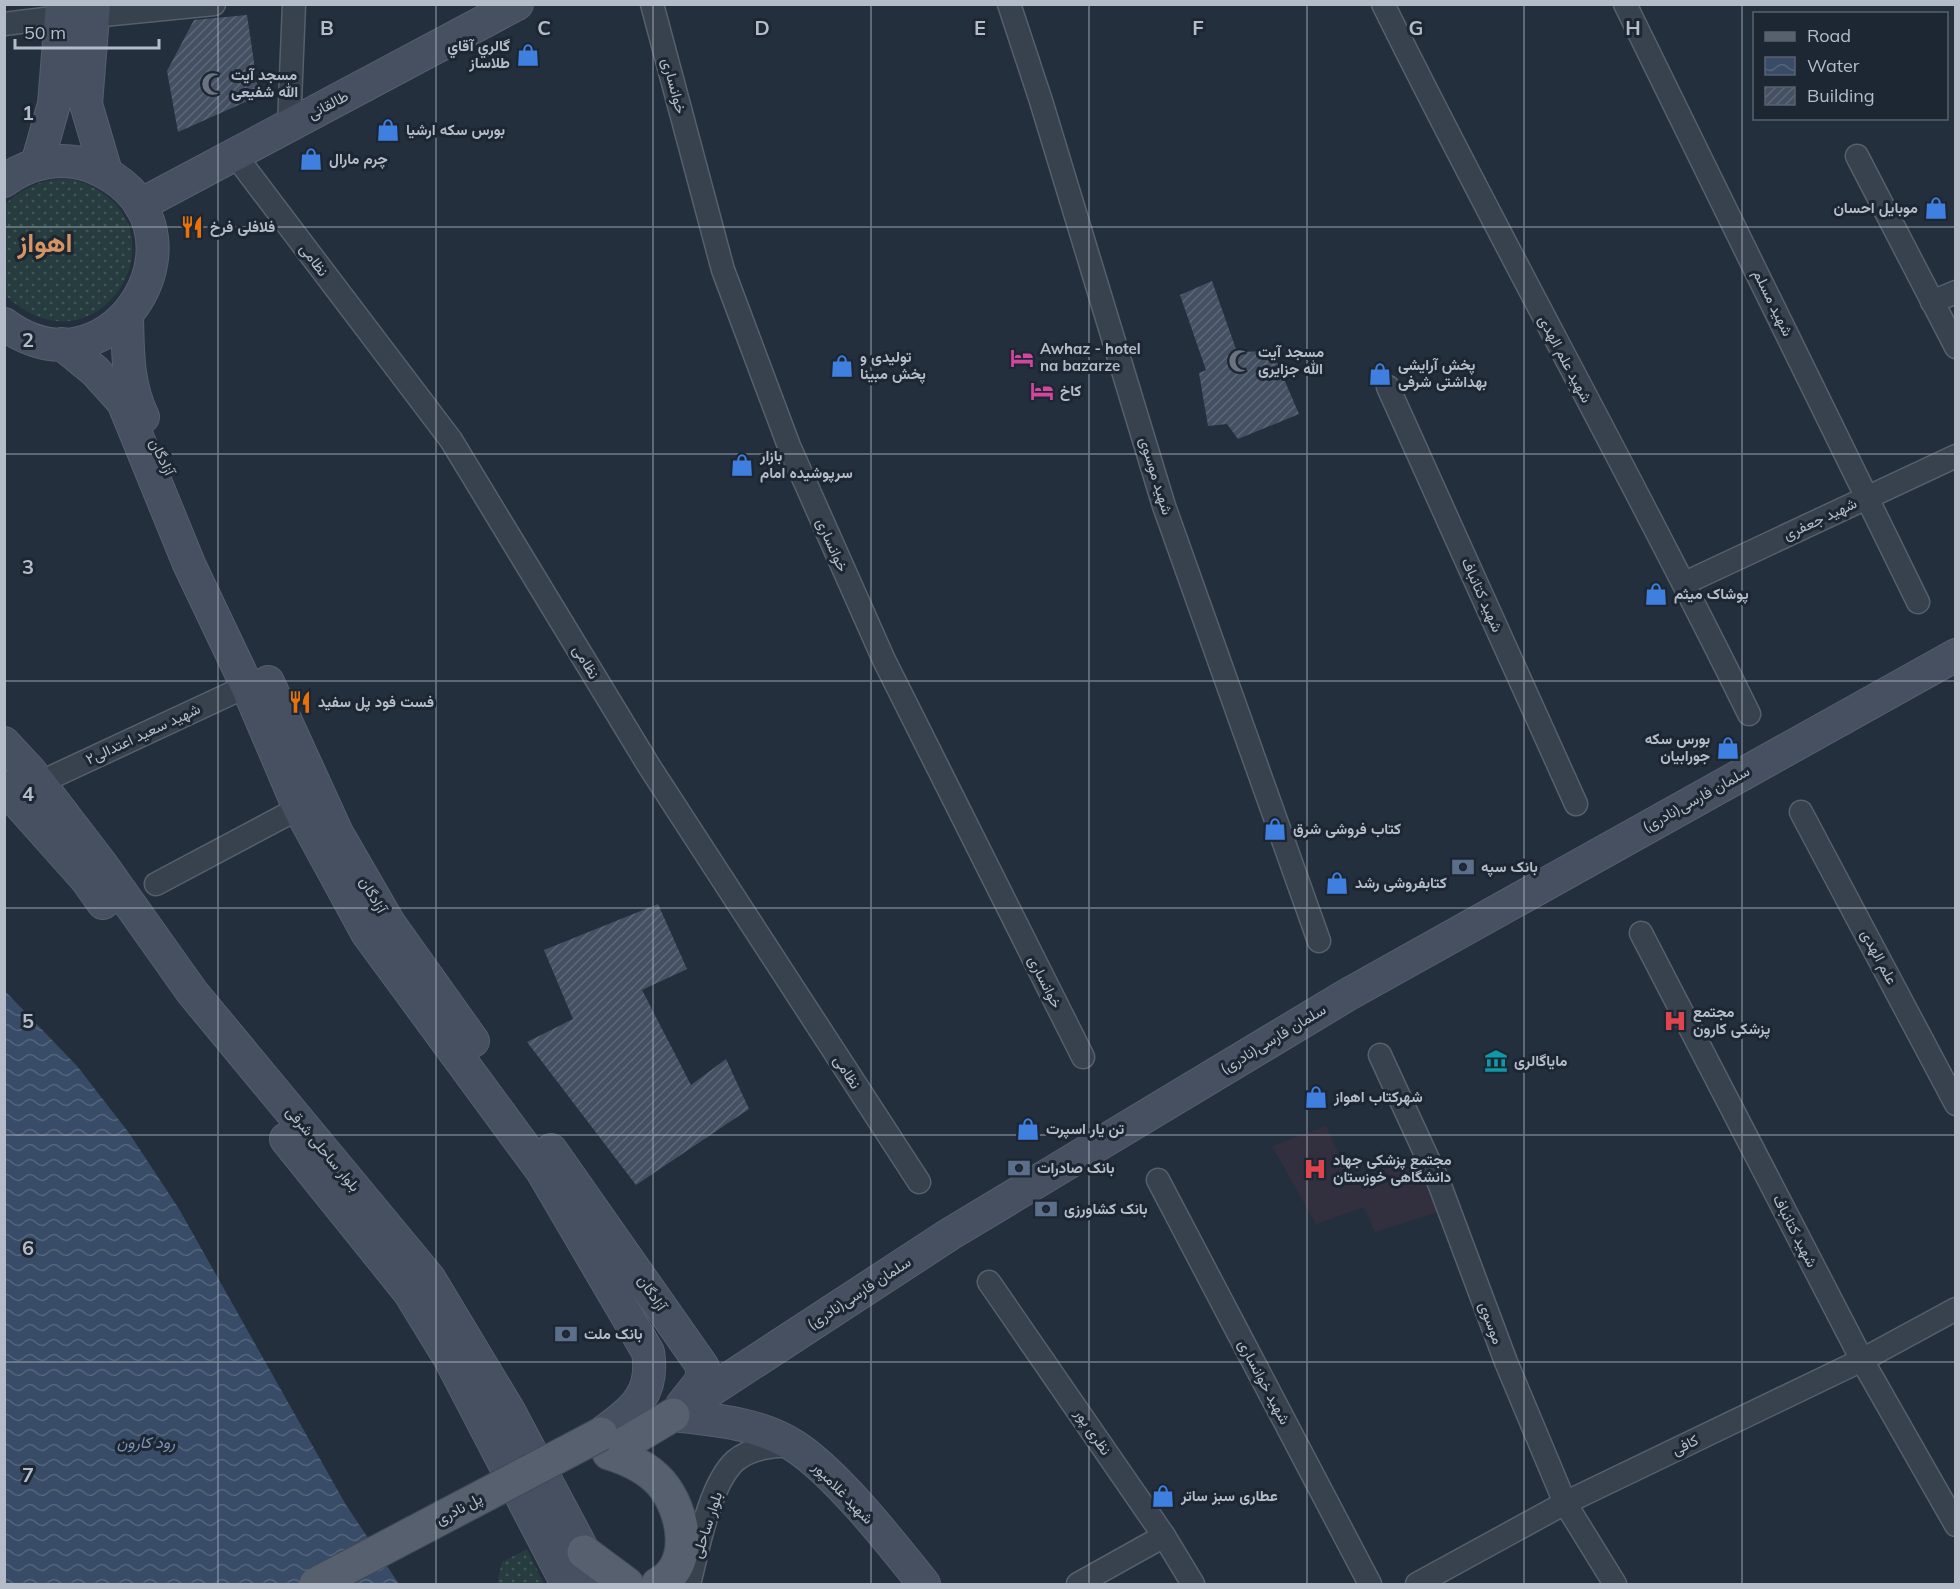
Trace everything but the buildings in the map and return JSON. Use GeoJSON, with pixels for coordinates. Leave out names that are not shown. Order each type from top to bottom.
{"type":"FeatureCollection","features":[{"type":"Feature","properties":{"kind":"main road","name":"طالقانی"},"geometry":{"type":"LineString","coordinates":[[140,205],[516,4]]}},
{"type":"Feature","properties":{"kind":"main road"},"geometry":{"type":"LineString","coordinates":[[93,10],[86,104],[106,172]]}},
{"type":"Feature","properties":{"kind":"main road"},"geometry":{"type":"LineString","coordinates":[[37,164],[54,104],[62,11]]}},
{"type":"Feature","properties":{"kind":"main road"},"geometry":{"type":"LineString","coordinates":[[4,181],[15,173],[37,164],[60,160],[84,163],[106,172],[126,186],[140,205],[149,227],[153,251],[150,275],[144,290],[127,316],[108,331],[86,340],[62,344],[38,341],[4,324]]}},
{"type":"Feature","properties":{"kind":"main road","name":"آزادگان"},"geometry":{"type":"LineString","coordinates":[[127,316],[128,374],[134,398],[338,833],[388,922],[605,1225],[703,1367],[701,1381],[694,1393],[673,1415]]}},
{"type":"Feature","properties":{"kind":"main road","name":"آزادگان"},"geometry":{"type":"LineString","coordinates":[[62,344],[94,371],[123,402],[189,564],[247,686],[299,808],[367,933],[542,1170],[648,1352],[651,1372],[637,1404],[605,1443]]}},
{"type":"Feature","properties":{"kind":"main road","name":"سلمان فارسی(نادری)"},"geometry":{"type":"LineString","coordinates":[[605,1443],[673,1415],[951,1234],[1347,995],[1956,655]]}},
{"type":"Feature","properties":{"kind":"main road","name":"بلوار ساحلی شرقی"},"geometry":{"type":"LineString","coordinates":[[4,743],[39,783],[102,865],[192,992],[429,1278],[509,1411],[584,1552],[597,1584]]}},
{"type":"Feature","properties":{"kind":"main road","name":"بلوار ساحلی شرقی"},"geometry":{"type":"LineString","coordinates":[[4,787],[86,879],[176,1006],[409,1292],[450,1359],[567,1584]]}},
{"type":"Feature","properties":{"kind":"main road","name":"شهید غلامپور"},"geometry":{"type":"LineString","coordinates":[[673,1415],[728,1421],[751,1427],[796,1447],[828,1474],[924,1584]]}},
{"type":"Feature","properties":{"kind":"main road"},"geometry":{"type":"LineString","coordinates":[[605,1443],[661,1483],[680,1516],[682,1556],[676,1571],[658,1584]]}},
{"type":"Feature","properties":{"kind":"main road","name":"پل نادری"},"geometry":{"type":"LineString","coordinates":[[316,1584],[605,1443]]}},
{"type":"Feature","properties":{"kind":"main road","name":"پل نادری"},"geometry":{"type":"LineString","coordinates":[[349,1584],[605,1443]]}},
{"type":"Feature","properties":{"kind":"main road"},"geometry":{"type":"LineString","coordinates":[[584,1552],[627,1584]]}},
{"type":"Feature","properties":{"kind":"street"},"geometry":{"type":"LineString","coordinates":[[93,10],[214,4]]}},
{"type":"Feature","properties":{"kind":"street"},"geometry":{"type":"LineString","coordinates":[[289,126],[294,4]]}},
{"type":"Feature","properties":{"kind":"street","name":"خوانساری"},"geometry":{"type":"LineString","coordinates":[[652,4],[723,270],[789,446],[884,660],[1083,1057]]}},
{"type":"Feature","properties":{"kind":"street","name":"شهید موسوی"},"geometry":{"type":"LineString","coordinates":[[1009,4],[1041,101],[1164,506],[1319,941]]}},
{"type":"Feature","properties":{"kind":"street","name":"شهید علم الهدی"},"geometry":{"type":"LineString","coordinates":[[1383,4],[1456,152],[1685,583],[1749,714]]}},
{"type":"Feature","properties":{"kind":"street","name":"شهید مسلم"},"geometry":{"type":"LineString","coordinates":[[1625,4],[1918,602]]}},
{"type":"Feature","properties":{"kind":"street"},"geometry":{"type":"LineString","coordinates":[[4,24],[62,11]]}},
{"type":"Feature","properties":{"kind":"street","name":"نظامی"},"geometry":{"type":"LineString","coordinates":[[235,155],[450,440],[649,766],[919,1182]]}},
{"type":"Feature","properties":{"kind":"street"},"geometry":{"type":"LineString","coordinates":[[1857,156],[1956,347]]}},
{"type":"Feature","properties":{"kind":"street"},"geometry":{"type":"LineString","coordinates":[[1932,302],[1956,292]]}},
{"type":"Feature","properties":{"kind":"street","name":"شهید کتانباف"},"geometry":{"type":"LineString","coordinates":[[1388,387],[1576,804]]}},
{"type":"Feature","properties":{"kind":"street","name":"شهید جعفری"},"geometry":{"type":"LineString","coordinates":[[1685,583],[1956,456]]}},
{"type":"Feature","properties":{"kind":"street","name":"شهید سعید اعتدالی۲"},"geometry":{"type":"LineString","coordinates":[[39,783],[247,686]]}},
{"type":"Feature","properties":{"kind":"street"},"geometry":{"type":"LineString","coordinates":[[156,884],[299,808]]}},
{"type":"Feature","properties":{"kind":"street","name":"علم الهدی"},"geometry":{"type":"LineString","coordinates":[[1801,812],[1956,1104]]}},
{"type":"Feature","properties":{"kind":"street","name":"شهید کتانباف"},"geometry":{"type":"LineString","coordinates":[[1641,933],[1862,1360],[1956,1525]]}},
{"type":"Feature","properties":{"kind":"street","name":"موسوی"},"geometry":{"type":"LineString","coordinates":[[1380,1055],[1439,1183],[1506,1362],[1565,1503],[1615,1584]]}},
{"type":"Feature","properties":{"kind":"street","name":"شهید خوانساری"},"geometry":{"type":"LineString","coordinates":[[1158,1180],[1370,1584]]}},
{"type":"Feature","properties":{"kind":"street","name":"نظری پور"},"geometry":{"type":"LineString","coordinates":[[989,1282],[1164,1536],[1193,1584]]}},
{"type":"Feature","properties":{"kind":"street","name":"کافی"},"geometry":{"type":"LineString","coordinates":[[1417,1584],[1565,1503],[1862,1360],[1956,1309]]}},
{"type":"Feature","properties":{"kind":"street","name":"بلوار ساحلی"},"geometry":{"type":"LineString","coordinates":[[689,1584],[714,1493],[736,1460],[771,1445],[796,1447]]}},
{"type":"Feature","properties":{"kind":"street"},"geometry":{"type":"LineString","coordinates":[[1078,1584],[1164,1536]]}},
{"type":"Feature","properties":{"kind":"shaded area","name":"مجتمع پزشکی جهاد دانشگاهی خوزستان"},"geometry":{"type":"Polygon","coordinates":[[[1326,1126],[1352,1183],[1415,1156],[1438,1212],[1375,1232],[1364,1207],[1316,1224],[1272,1146],[1326,1126]]]}},
{"type":"Feature","properties":{"kind":"green space"},"geometry":{"type":"Polygon","coordinates":[[[68,178],[107,197],[128,224],[132,254],[123,284],[103,307],[74,320],[41,318],[5,295],[5,204],[34,185],[68,178]]]}},
{"type":"Feature","properties":{"kind":"green space"},"geometry":{"type":"Polygon","coordinates":[[[527,1549],[544,1584],[497,1584],[502,1562],[527,1549]]]}},
{"type":"Feature","properties":{"kind":"water","name":"رود کارون"},"geometry":{"type":"Polygon","coordinates":[[[4,990],[77,1066],[129,1133],[179,1209],[346,1505],[399,1584],[5,1584],[4,990]]]}},
{"type":"Feature","properties":{"kind":"place","name":"گالري آقاي طلاساز"},"geometry":{"type":"Point","coordinates":[528,55]}},
{"type":"Feature","properties":{"kind":"place","name":"مسجد آیت الله شفیعی"},"geometry":{"type":"Point","coordinates":[213,84]}},
{"type":"Feature","properties":{"kind":"place","name":"بورس سکه ارشیا"},"geometry":{"type":"Point","coordinates":[388,130]}},
{"type":"Feature","properties":{"kind":"place","name":"چرم مارال"},"geometry":{"type":"Point","coordinates":[311,159]}},
{"type":"Feature","properties":{"kind":"place","name":"موبایل احسان"},"geometry":{"type":"Point","coordinates":[1936,208]}},
{"type":"Feature","properties":{"kind":"place","name":"فلافلی فرخ"},"geometry":{"type":"Point","coordinates":[192,227]}},
{"type":"Feature","properties":{"kind":"place","name":"Awhaz - hotel na bazarze"},"geometry":{"type":"Point","coordinates":[1022,358]}},
{"type":"Feature","properties":{"kind":"place","name":"مسجد آیت الله جزایری"},"geometry":{"type":"Point","coordinates":[1240,361]}},
{"type":"Feature","properties":{"kind":"place","name":"تولیدی و پخش مبینا"},"geometry":{"type":"Point","coordinates":[842,366]}},
{"type":"Feature","properties":{"kind":"place","name":"پخش آرایشی بهداشتی شرفی"},"geometry":{"type":"Point","coordinates":[1380,374]}},
{"type":"Feature","properties":{"kind":"place","name":"کاخ"},"geometry":{"type":"Point","coordinates":[1042,391]}},
{"type":"Feature","properties":{"kind":"place","name":"بازار سرپوشیده امام"},"geometry":{"type":"Point","coordinates":[742,465]}},
{"type":"Feature","properties":{"kind":"place","name":"پوشاک میثم"},"geometry":{"type":"Point","coordinates":[1656,594]}},
{"type":"Feature","properties":{"kind":"place","name":"فست فود پل سفید"},"geometry":{"type":"Point","coordinates":[300,702]}},
{"type":"Feature","properties":{"kind":"place","name":"بورس سکه جورابیان"},"geometry":{"type":"Point","coordinates":[1728,748]}},
{"type":"Feature","properties":{"kind":"place","name":"کتاب فروشی شرق"},"geometry":{"type":"Point","coordinates":[1275,829]}},
{"type":"Feature","properties":{"kind":"place","name":"بانک سپه"},"geometry":{"type":"Point","coordinates":[1463,867]}},
{"type":"Feature","properties":{"kind":"place","name":"کتابفروشی رشد"},"geometry":{"type":"Point","coordinates":[1337,883]}},
{"type":"Feature","properties":{"kind":"place","name":"مجتمع پزشکی کارون"},"geometry":{"type":"Point","coordinates":[1675,1021]}},
{"type":"Feature","properties":{"kind":"place","name":"مایاگالری"},"geometry":{"type":"Point","coordinates":[1496,1061]}},
{"type":"Feature","properties":{"kind":"place","name":"شهرکتاب اهواز"},"geometry":{"type":"Point","coordinates":[1316,1097]}},
{"type":"Feature","properties":{"kind":"place","name":"تن یار اسپرت"},"geometry":{"type":"Point","coordinates":[1028,1129]}},
{"type":"Feature","properties":{"kind":"place","name":"بانک صادرات"},"geometry":{"type":"Point","coordinates":[1019,1168]}},
{"type":"Feature","properties":{"kind":"place","name":"مجتمع پزشکی جهاد دانشگاهی خوزستان"},"geometry":{"type":"Point","coordinates":[1315,1169]}},
{"type":"Feature","properties":{"kind":"place","name":"بانک کشاورزی"},"geometry":{"type":"Point","coordinates":[1046,1209]}},
{"type":"Feature","properties":{"kind":"place","name":"بانک ملت"},"geometry":{"type":"Point","coordinates":[566,1334]}},
{"type":"Feature","properties":{"kind":"place","name":"عطاری سبز ساتر"},"geometry":{"type":"Point","coordinates":[1163,1496]}},
{"type":"Feature","properties":{"kind":"district","name":"اهواز"},"geometry":{"type":"Point","coordinates":[45,243]}}]}
